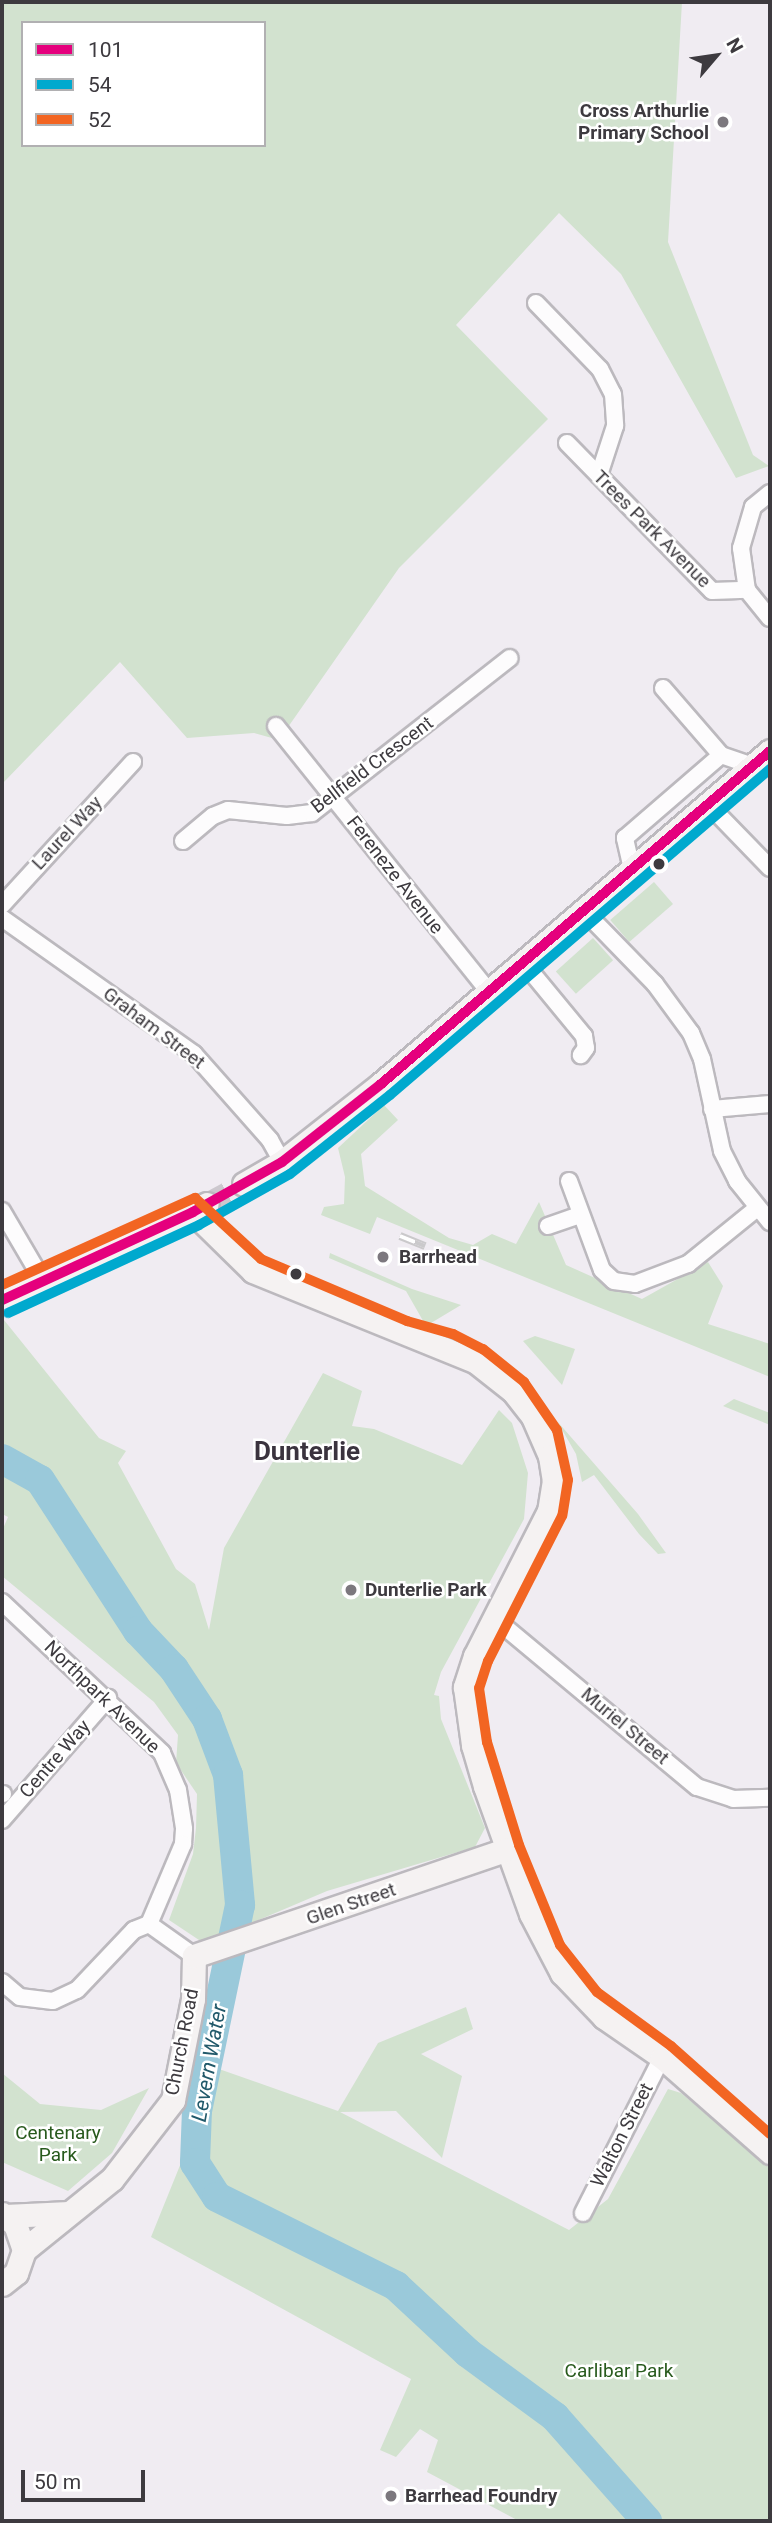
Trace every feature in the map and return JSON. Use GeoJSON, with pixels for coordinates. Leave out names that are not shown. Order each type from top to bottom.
{"type":"FeatureCollection","features":[{"type":"Feature","properties":{"kind":"street"},"geometry":{"type":"LineString","coordinates":[[536,303],[600,369],[613,394],[615,426],[599,475]]}},
{"type":"Feature","properties":{"kind":"street","name":"Trees Park Avenue"},"geometry":{"type":"LineString","coordinates":[[567,443],[712,591],[747,590]]}},
{"type":"Feature","properties":{"kind":"street"},"geometry":{"type":"LineString","coordinates":[[770,493],[753,507],[744,527],[741,548],[747,590],[770,618]]}},
{"type":"Feature","properties":{"kind":"street","name":"Bellfield Crescent"},"geometry":{"type":"LineString","coordinates":[[183,841],[213,816],[228,810],[300,816],[333,796],[510,658]]}},
{"type":"Feature","properties":{"kind":"street"},"geometry":{"type":"LineString","coordinates":[[663,688],[721,755],[762,758]]}},
{"type":"Feature","properties":{"kind":"street","name":"Fereneze Avenue"},"geometry":{"type":"LineString","coordinates":[[276,726],[489,992]]}},
{"type":"Feature","properties":{"kind":"street"},"geometry":{"type":"LineString","coordinates":[[632,869],[625,838],[721,755]]}},
{"type":"Feature","properties":{"kind":"street"},"geometry":{"type":"LineString","coordinates":[[244,1184],[282,1162],[489,992],[762,758]]}},
{"type":"Feature","properties":{"kind":"street","name":"Laurel Way"},"geometry":{"type":"LineString","coordinates":[[2,905],[133,762]]}},
{"type":"Feature","properties":{"kind":"street"},"geometry":{"type":"LineString","coordinates":[[708,804],[770,868]]}},
{"type":"Feature","properties":{"kind":"street"},"geometry":{"type":"LineString","coordinates":[[583,911],[655,984],[691,1033],[702,1059],[722,1151],[756,1209],[770,1222]]}},
{"type":"Feature","properties":{"kind":"street","name":"Graham Street"},"geometry":{"type":"LineString","coordinates":[[2,918],[194,1054],[270,1140],[282,1162]]}},
{"type":"Feature","properties":{"kind":"street"},"geometry":{"type":"LineString","coordinates":[[523,962],[584,1035],[586,1048],[581,1055]]}},
{"type":"Feature","properties":{"kind":"street"},"geometry":{"type":"LineString","coordinates":[[712,1109],[770,1104]]}},
{"type":"Feature","properties":{"kind":"street"},"geometry":{"type":"LineString","coordinates":[[569,1181],[602,1270],[614,1281],[635,1284],[688,1264],[756,1209]]}},
{"type":"Feature","properties":{"kind":"street"},"geometry":{"type":"LineString","coordinates":[[2,1300],[200,1208],[253,1271],[475,1361],[513,1391],[533,1417],[550,1456],[554,1480],[549,1511],[494,1618],[465,1687],[474,1745],[506,1850],[531,1914],[562,1973],[604,2017],[662,2057],[770,2152]]}},
{"type":"Feature","properties":{"kind":"street"},"geometry":{"type":"LineString","coordinates":[[2,1211],[43,1281]]}},
{"type":"Feature","properties":{"kind":"street"},"geometry":{"type":"LineString","coordinates":[[548,1226],[580,1215]]}},
{"type":"Feature","properties":{"kind":"street","name":"Northpark Avenue"},"geometry":{"type":"LineString","coordinates":[[2,1602],[108,1698],[162,1752],[183,1808],[183,1844],[149,1924]]}},
{"type":"Feature","properties":{"kind":"street","name":"Muriel Street"},"geometry":{"type":"LineString","coordinates":[[494,1618],[698,1787],[733,1799],[770,1798]]}},
{"type":"Feature","properties":{"kind":"street","name":"Centre Way"},"geometry":{"type":"LineString","coordinates":[[2,1819],[108,1698]]}},
{"type":"Feature","properties":{"kind":"street","name":"Glen Street"},"geometry":{"type":"LineString","coordinates":[[194,1956],[253,1939],[506,1850]]}},
{"type":"Feature","properties":{"kind":"street"},"geometry":{"type":"LineString","coordinates":[[2,1982],[20,1997],[53,2001],[77,1990],[134,1930],[149,1924],[194,1956]]}},
{"type":"Feature","properties":{"kind":"street","name":"Church Road"},"geometry":{"type":"LineString","coordinates":[[24,2250],[124,2166],[173,2100],[193,1999],[194,1956]]}},
{"type":"Feature","properties":{"kind":"street","name":"Walton Street"},"geometry":{"type":"LineString","coordinates":[[583,2213],[662,2057]]}},
{"type":"Feature","properties":{"kind":"street"},"geometry":{"type":"LineString","coordinates":[[3,2215],[69,2213]]}},
{"type":"Feature","properties":{"kind":"street"},"geometry":{"type":"LineString","coordinates":[[2,2284],[16,2273],[24,2250],[22,2236],[3,2215]]}},
{"type":"Feature","properties":{"kind":"green space"},"geometry":{"type":"Polygon","coordinates":[[[2,2],[682,2],[668,242],[753,455],[769,466],[736,478],[621,274],[559,213],[456,325],[548,419],[399,568],[279,740],[254,733],[187,738],[120,662],[2,784],[2,2]]]}},
{"type":"Feature","properties":{"kind":"green space"},"geometry":{"type":"Polygon","coordinates":[[[654,882],[673,904],[629,942],[610,920],[654,882]]]}},
{"type":"Feature","properties":{"kind":"green space"},"geometry":{"type":"Polygon","coordinates":[[[593,938],[613,960],[576,994],[556,971],[593,938]]]}},
{"type":"Feature","properties":{"kind":"green space"},"geometry":{"type":"Polygon","coordinates":[[[384,1105],[398,1120],[361,1154],[365,1186],[449,1238],[473,1245],[492,1234],[516,1244],[539,1202],[566,1265],[642,1299],[708,1262],[723,1286],[708,1324],[770,1344],[770,1377],[377,1217],[370,1234],[321,1215],[324,1207],[344,1204],[345,1177],[338,1148],[384,1105]]]}},
{"type":"Feature","properties":{"kind":"green space"},"geometry":{"type":"Polygon","coordinates":[[[330,1253],[412,1289],[461,1305],[426,1326],[406,1291],[329,1258],[330,1253]]]}},
{"type":"Feature","properties":{"kind":"green space"},"geometry":{"type":"Polygon","coordinates":[[[4,1320],[99,1438],[126,1451],[118,1463],[176,1569],[195,1584],[209,1630],[224,1548],[323,1373],[362,1391],[352,1426],[374,1429],[462,1465],[499,1410],[512,1423],[528,1473],[524,1519],[441,1672],[434,1695],[439,1696],[441,1719],[485,1828],[475,1847],[327,1891],[212,1940],[199,1940],[169,1920],[193,1854],[196,1828],[197,1794],[176,1763],[178,1735],[154,1702],[2,1576],[2,1531],[8,1517],[2,1514],[4,1320]]]}},
{"type":"Feature","properties":{"kind":"green space"},"geometry":{"type":"Polygon","coordinates":[[[535,1336],[575,1349],[562,1385],[523,1341],[535,1336]]]}},
{"type":"Feature","properties":{"kind":"green space"},"geometry":{"type":"Polygon","coordinates":[[[734,1399],[770,1413],[770,1425],[723,1406],[734,1399]]]}},
{"type":"Feature","properties":{"kind":"green space"},"geometry":{"type":"Polygon","coordinates":[[[557,1421],[638,1514],[666,1553],[658,1554],[639,1534],[594,1475],[582,1482],[576,1454],[557,1421]]]}},
{"type":"Feature","properties":{"kind":"green space","name":"Carlibar Park"},"geometry":{"type":"Polygon","coordinates":[[[466,2007],[473,2029],[421,2054],[462,2076],[442,2158],[396,2111],[340,2112],[569,2230],[608,2199],[668,2089],[681,2093],[770,2168],[770,2521],[519,2521],[427,2472],[438,2440],[420,2429],[396,2457],[380,2450],[411,2379],[151,2237],[219,2069],[338,2111],[378,2043],[466,2007]]]}},
{"type":"Feature","properties":{"kind":"green space","name":"Centenary Park"},"geometry":{"type":"Polygon","coordinates":[[[2,2073],[40,2104],[101,2110],[149,2088],[112,2153],[68,2191],[2,2162],[2,2073]]]}},
{"type":"Feature","properties":{"kind":"waterway","name":"Levern Water"},"geometry":{"type":"LineString","coordinates":[[2,1459],[40,1480],[138,1631],[174,1669],[207,1719],[228,1775],[240,1905],[197,2110],[195,2163],[217,2197],[396,2286],[468,2353],[555,2417],[647,2521]]}},
{"type":"Feature","properties":{"kind":"tunnel"},"geometry":{"type":"LineString","coordinates":[[207,1204],[244,1184]]}},
{"type":"Feature","properties":{"kind":"railway"},"geometry":{"type":"LineString","coordinates":[[400,1236],[425,1246]]}},
{"type":"Feature","properties":{"kind":"transit line","name":"101"},"geometry":{"type":"LineString","coordinates":[[2,1300],[193,1212],[282,1162],[381,1084],[770,751]]}},
{"type":"Feature","properties":{"kind":"transit line","name":"54"},"geometry":{"type":"LineString","coordinates":[[8,1313],[199,1225],[290,1174],[390,1095],[770,769]]}},
{"type":"Feature","properties":{"kind":"transit line","name":"52"},"geometry":{"type":"LineString","coordinates":[[2,1285],[195,1198],[261,1259],[407,1321],[453,1334],[483,1349],[524,1382],[557,1430],[568,1480],[562,1516],[488,1661],[479,1688],[487,1742],[519,1845],[560,1945],[597,1992],[671,2046],[770,2134]]}},
{"type":"Feature","properties":{"kind":"place","name":"Cross Arthurlie Primary School"},"geometry":{"type":"Point","coordinates":[723,122]}},
{"type":"Feature","properties":{"kind":"place","name":"Barrhead"},"geometry":{"type":"Point","coordinates":[383,1257]}},
{"type":"Feature","properties":{"kind":"place","name":"Dunterlie Park"},"geometry":{"type":"Point","coordinates":[351,1590]}},
{"type":"Feature","properties":{"kind":"place","name":"Barrhead Foundry"},"geometry":{"type":"Point","coordinates":[391,2496]}},
{"type":"Feature","properties":{"kind":"district","name":"Dunterlie"},"geometry":{"type":"Point","coordinates":[307,1452]}}]}
